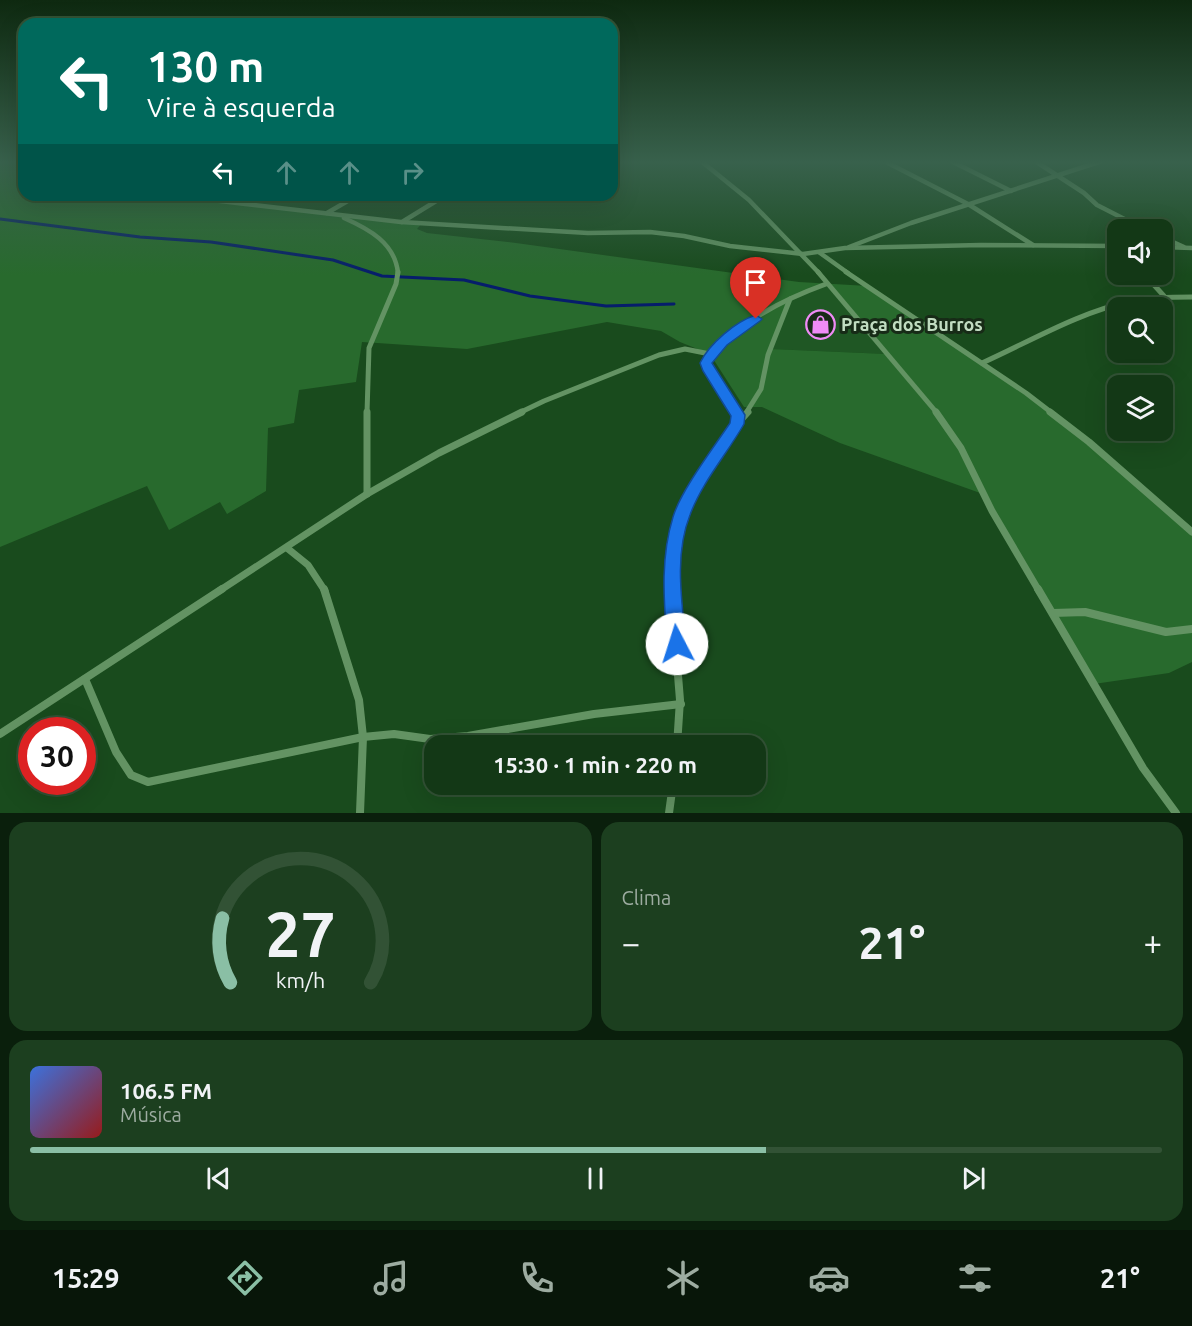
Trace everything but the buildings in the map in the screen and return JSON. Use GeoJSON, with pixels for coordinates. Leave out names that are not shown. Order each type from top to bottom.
{"type":"FeatureCollection","features":[{"type":"Feature","properties":{"kind":"street"},"geometry":{"type":"LineString","coordinates":[[748,199],[803,254],[936,412],[961,448],[992,511],[1143,768],[1176,813]]}},
{"type":"Feature","properties":{"kind":"street"},"geometry":{"type":"LineString","coordinates":[[958,199],[1034,245]]}},
{"type":"Feature","properties":{"kind":"street"},"geometry":{"type":"LineString","coordinates":[[219,201],[401,222],[588,233],[650,232],[740,247],[803,254],[845,248],[922,218],[985,199]]}},
{"type":"Feature","properties":{"kind":"street"},"geometry":{"type":"LineString","coordinates":[[1090,199],[1096,205],[1124,219]]}},
{"type":"Feature","properties":{"kind":"street"},"geometry":{"type":"LineString","coordinates":[[326,214],[348,201]]}},
{"type":"Feature","properties":{"kind":"street"},"geometry":{"type":"LineString","coordinates":[[401,222],[436,201]]}},
{"type":"Feature","properties":{"kind":"street"},"geometry":{"type":"LineString","coordinates":[[336,215],[366,227],[383,241],[392,254],[396,269],[396,283],[370,340],[367,358],[368,494]]}},
{"type":"Feature","properties":{"kind":"street"},"geometry":{"type":"LineString","coordinates":[[1173,241],[1189,248]]}},
{"type":"Feature","properties":{"kind":"street"},"geometry":{"type":"LineString","coordinates":[[845,248],[1107,246]]}},
{"type":"Feature","properties":{"kind":"street"},"geometry":{"type":"LineString","coordinates":[[1173,247],[1189,248]]}},
{"type":"Feature","properties":{"kind":"street"},"geometry":{"type":"LineString","coordinates":[[820,253],[903,312],[1026,393],[1089,442],[1192,532]]}},
{"type":"Feature","properties":{"kind":"street"},"geometry":{"type":"LineString","coordinates":[[737,424],[738,415],[709,371],[706,363],[710,354],[735,331],[804,290],[826,284]]}},
{"type":"Feature","properties":{"kind":"street"},"geometry":{"type":"LineString","coordinates":[[1154,285],[1164,297]]}},
{"type":"Feature","properties":{"kind":"street"},"geometry":{"type":"LineString","coordinates":[[1173,297],[1192,297]]}},
{"type":"Feature","properties":{"kind":"street"},"geometry":{"type":"LineString","coordinates":[[678,735],[681,704],[672,590],[673,555],[681,515],[706,471],[737,424],[751,408],[761,389],[768,355],[790,299]]}},
{"type":"Feature","properties":{"kind":"street"},"geometry":{"type":"LineString","coordinates":[[982,363],[1078,317],[1107,308]]}},
{"type":"Feature","properties":{"kind":"street"},"geometry":{"type":"LineString","coordinates":[[0,734],[368,494],[439,453],[523,411],[659,355],[685,349],[710,354]]}},
{"type":"Feature","properties":{"kind":"street"},"geometry":{"type":"LineString","coordinates":[[286,548],[308,565],[325,590],[359,700],[363,737],[360,813]]}},
{"type":"Feature","properties":{"kind":"street"},"geometry":{"type":"LineString","coordinates":[[1053,613],[1085,612],[1166,632],[1192,629]]}},
{"type":"Feature","properties":{"kind":"street"},"geometry":{"type":"LineString","coordinates":[[85,679],[116,752],[131,775],[148,782],[363,737],[394,734],[430,739],[468,736],[594,714],[681,704]]}},
{"type":"Feature","properties":{"kind":"street"},"geometry":{"type":"LineString","coordinates":[[669,813],[671,795]]}},
{"type":"Feature","properties":{"kind":"shaded area"},"geometry":{"type":"Polygon","coordinates":[[[0,199],[18,199],[18,201],[223,201],[422,223],[417,229],[427,233],[799,282],[868,286],[1026,393],[1192,532],[1192,662],[1169,673],[1094,684],[983,494],[840,443],[762,407],[744,407],[710,354],[680,342],[661,331],[607,322],[467,349],[362,342],[356,382],[299,390],[294,423],[268,428],[266,491],[227,514],[220,502],[169,530],[147,486],[0,547],[0,199]],[[826,284],[790,299],[771,349],[886,354],[826,284]]]}},
{"type":"Feature","properties":{"kind":"shaded area","name":"Praça dos Burros"},"geometry":{"type":"Polygon","coordinates":[[[826,284],[887,354],[770,349],[790,299],[826,284]]]}},
{"type":"Feature","properties":{"kind":"waterway"},"geometry":{"type":"LineString","coordinates":[[0,219],[140,237],[211,242],[333,260],[382,276],[464,280],[530,296],[606,306],[674,304]]}},
{"type":"Feature","properties":{"kind":"place","name":"Praça dos Burros"},"geometry":{"type":"Point","coordinates":[820,324]}},
{"type":"Feature","properties":{"kind":"route"},"geometry":{"type":"LineString","coordinates":[[677,644],[672,590],[673,555],[681,515],[737,424],[738,415],[706,363],[710,354],[735,331],[756,319]]}}]}
